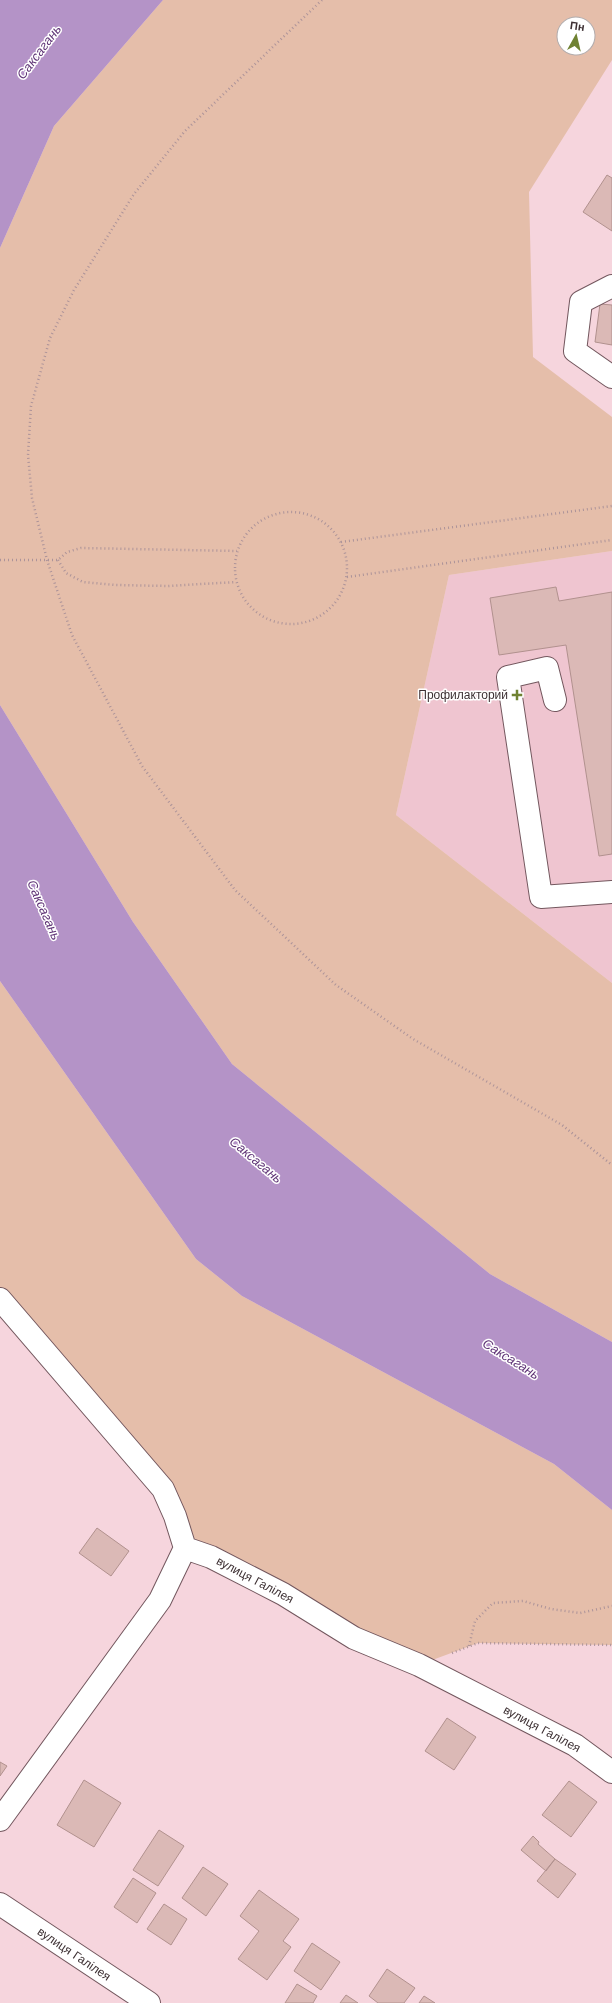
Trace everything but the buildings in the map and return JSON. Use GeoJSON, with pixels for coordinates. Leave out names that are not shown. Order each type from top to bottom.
{"type":"FeatureCollection","features":[{"type":"Feature","properties":{"kind":"street"},"geometry":{"type":"LineString","coordinates":[[612,286],[580,302],[575,351],[612,377]]}},
{"type":"Feature","properties":{"kind":"street"},"geometry":{"type":"LineString","coordinates":[[555,700],[547,668],[508,676],[541,897],[612,892]]}},
{"type":"Feature","properties":{"kind":"street"},"geometry":{"type":"LineString","coordinates":[[0,1299],[163,1489],[175,1516],[185,1548],[160,1600],[0,1820]]}},
{"type":"Feature","properties":{"kind":"street","name":"вулиця Галілея"},"geometry":{"type":"LineString","coordinates":[[185,1548],[211,1557],[283,1594],[354,1638],[419,1665],[575,1745],[612,1772]]}},
{"type":"Feature","properties":{"kind":"street","name":"вулиця Галілея"},"geometry":{"type":"LineString","coordinates":[[0,1904],[149,2003]]}},
{"type":"Feature","properties":{"kind":"path"},"geometry":{"type":"LineString","coordinates":[[322,0],[185,131],[134,194],[74,290],[50,338],[31,406],[28,455],[32,498],[47,560],[72,635],[142,766],[236,890],[336,985],[412,1039],[562,1125],[612,1165]]}},
{"type":"Feature","properties":{"kind":"path"},"geometry":{"type":"LineString","coordinates":[[341,542],[612,506]]}},
{"type":"Feature","properties":{"kind":"path"},"geometry":{"type":"LineString","coordinates":[[296,511],[314,516],[330,527],[341,542],[347,559],[347,577],[339,598],[324,613],[304,622],[283,624],[262,616],[246,602],[236,582],[234,567],[237,551],[245,534],[259,521],[277,513],[296,511]]}},
{"type":"Feature","properties":{"kind":"path"},"geometry":{"type":"LineString","coordinates":[[347,577],[612,540]]}},
{"type":"Feature","properties":{"kind":"path"},"geometry":{"type":"LineString","coordinates":[[0,560],[58,560],[67,552],[81,548],[237,551]]}},
{"type":"Feature","properties":{"kind":"path"},"geometry":{"type":"LineString","coordinates":[[58,560],[66,573],[83,582],[115,585],[168,586],[236,582]]}},
{"type":"Feature","properties":{"kind":"path"},"geometry":{"type":"LineString","coordinates":[[469,1646],[475,1621],[494,1603],[523,1601],[551,1609],[580,1613],[612,1606]]}},
{"type":"Feature","properties":{"kind":"path"},"geometry":{"type":"LineString","coordinates":[[478,1643],[612,1645]]}},
{"type":"Feature","properties":{"kind":"shaded area"},"geometry":{"type":"Polygon","coordinates":[[[163,0],[612,0],[612,60],[529,192],[533,357],[612,417],[612,551],[449,575],[396,815],[612,983],[612,1342],[490,1274],[232,1064],[133,922],[0,705],[0,248],[54,126],[163,0]]]}},
{"type":"Feature","properties":{"kind":"shaded area","name":"Профилакторий"},"geometry":{"type":"Polygon","coordinates":[[[612,551],[612,983],[396,815],[449,575],[612,551]]]}},
{"type":"Feature","properties":{"kind":"shaded area"},"geometry":{"type":"Polygon","coordinates":[[[0,981],[196,1259],[242,1296],[554,1464],[612,1510],[612,1645],[478,1643],[419,1665],[185,1548],[175,1516],[0,1299],[0,981]]]}},
{"type":"Feature","properties":{"kind":"water","name":"Саксагань"},"geometry":{"type":"Polygon","coordinates":[[[0,0],[163,0],[54,126],[0,248],[0,0]]]}},
{"type":"Feature","properties":{"kind":"water","name":"Саксагань"},"geometry":{"type":"Polygon","coordinates":[[[0,705],[133,922],[232,1064],[490,1274],[612,1342],[612,1510],[554,1464],[242,1296],[196,1259],[0,981],[0,705]]]}},
{"type":"Feature","properties":{"kind":"place","name":"Профилакторий"},"geometry":{"type":"Point","coordinates":[517,695]}}]}
